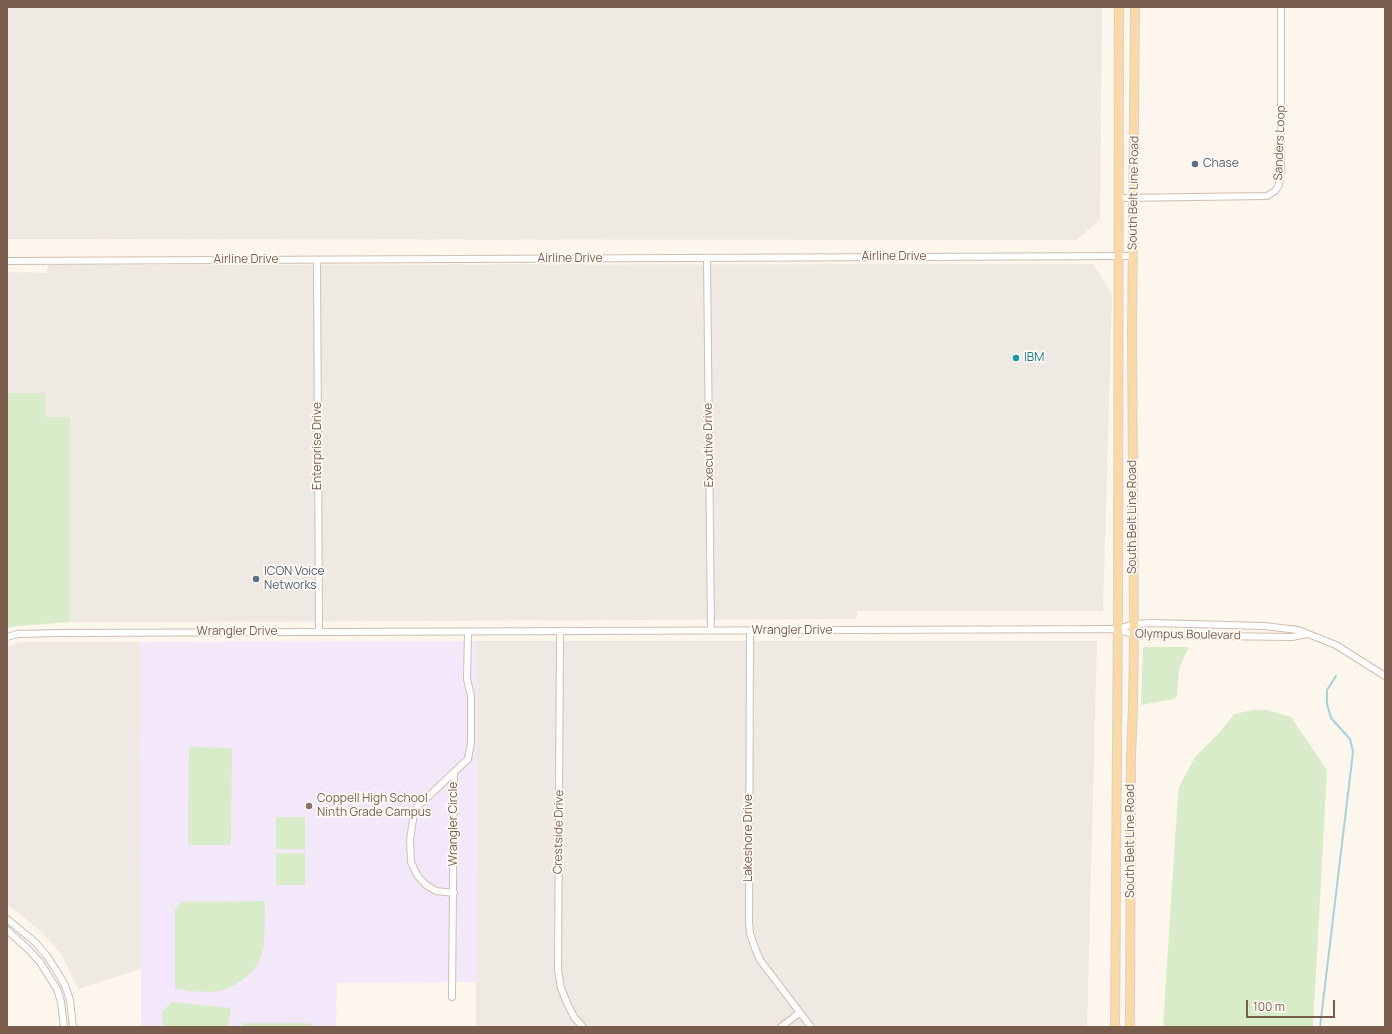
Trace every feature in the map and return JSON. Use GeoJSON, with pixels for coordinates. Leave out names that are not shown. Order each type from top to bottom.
{"type":"FeatureCollection","features":[{"type":"Feature","properties":{"kind":"main road","name":"South Belt Line Road"},"geometry":{"type":"LineString","coordinates":[[1115,1027],[1119,7]]}},
{"type":"Feature","properties":{"kind":"main road","name":"South Belt Line Road"},"geometry":{"type":"LineString","coordinates":[[1130,1027],[1131,755],[1134,635],[1132,429],[1135,7]]}},
{"type":"Feature","properties":{"kind":"main road"},"geometry":{"type":"LineString","coordinates":[[1118,428],[1132,429]]}},
{"type":"Feature","properties":{"kind":"main road"},"geometry":{"type":"LineString","coordinates":[[1116,931],[1131,931]]}},
{"type":"Feature","properties":{"kind":"street","name":"Sanders Loop"},"geometry":{"type":"LineString","coordinates":[[1118,198],[1267,196],[1275,191],[1279,186],[1281,176],[1281,7]]}},
{"type":"Feature","properties":{"kind":"street","name":"Airline Drive"},"geometry":{"type":"LineString","coordinates":[[7,260],[1133,256]]}},
{"type":"Feature","properties":{"kind":"street","name":"Executive Drive"},"geometry":{"type":"LineString","coordinates":[[707,258],[711,631]]}},
{"type":"Feature","properties":{"kind":"street","name":"Enterprise Drive"},"geometry":{"type":"LineString","coordinates":[[317,260],[319,632]]}},
{"type":"Feature","properties":{"kind":"street","name":"Olympus Boulevard"},"geometry":{"type":"LineString","coordinates":[[1117,630],[1134,624],[1264,626],[1298,630],[1336,645],[1385,676]]}},
{"type":"Feature","properties":{"kind":"street"},"geometry":{"type":"LineString","coordinates":[[1242,626],[1242,636]]}},
{"type":"Feature","properties":{"kind":"street","name":"Wrangler Drive"},"geometry":{"type":"LineString","coordinates":[[7,637],[18,634],[58,633],[1117,630]]}},
{"type":"Feature","properties":{"kind":"street","name":"Olympus Boulevard"},"geometry":{"type":"LineString","coordinates":[[1117,630],[1134,635],[1292,637],[1307,634]]}},
{"type":"Feature","properties":{"kind":"street","name":"Crestside Drive"},"geometry":{"type":"LineString","coordinates":[[560,631],[558,970],[561,988],[567,1003],[574,1018],[583,1027]]}},
{"type":"Feature","properties":{"kind":"street","name":"Lakeshore Drive"},"geometry":{"type":"LineString","coordinates":[[750,631],[750,933],[754,948],[760,960],[811,1027]]}},
{"type":"Feature","properties":{"kind":"street"},"geometry":{"type":"LineString","coordinates":[[454,774],[468,759],[471,743],[471,696],[467,679],[468,632]]}},
{"type":"Feature","properties":{"kind":"street","name":"Wrangler Circle"},"geometry":{"type":"LineString","coordinates":[[454,774],[417,807],[414,813],[410,840],[411,862],[417,875],[426,885],[436,891],[454,893]]}},
{"type":"Feature","properties":{"kind":"street","name":"Wrangler Circle"},"geometry":{"type":"LineString","coordinates":[[452,997],[454,774]]}},
{"type":"Feature","properties":{"kind":"street"},"geometry":{"type":"LineString","coordinates":[[7,918],[35,942],[56,970],[65,985],[70,1000],[73,1027]]}},
{"type":"Feature","properties":{"kind":"street"},"geometry":{"type":"LineString","coordinates":[[7,930],[40,962],[57,989],[61,1002],[64,1027]]}},
{"type":"Feature","properties":{"kind":"street"},"geometry":{"type":"LineString","coordinates":[[781,1027],[799,1013]]}},
{"type":"Feature","properties":{"kind":"shaded area"},"geometry":{"type":"Polygon","coordinates":[[[7,7],[1102,7],[1100,219],[1077,240],[7,239],[7,7]]]}},
{"type":"Feature","properties":{"kind":"shaded area"},"geometry":{"type":"Polygon","coordinates":[[[1093,264],[1112,294],[1103,611],[858,611],[856,619],[70,622],[70,418],[45,417],[45,393],[7,393],[7,272],[47,273],[48,265],[1093,264]]]}},
{"type":"Feature","properties":{"kind":"shaded area"},"geometry":{"type":"Polygon","coordinates":[[[477,641],[1097,641],[1087,1027],[476,1027],[477,641]]]}},
{"type":"Feature","properties":{"kind":"shaded area","name":"Coppell High School Ninth Grade Campus"},"geometry":{"type":"Polygon","coordinates":[[[477,641],[476,982],[337,983],[336,1027],[141,1027],[140,642],[477,641]]]}},
{"type":"Feature","properties":{"kind":"shaded area"},"geometry":{"type":"Polygon","coordinates":[[[20,642],[140,642],[141,969],[78,989],[61,953],[37,928],[7,904],[7,647],[20,642]]]}},
{"type":"Feature","properties":{"kind":"green space"},"geometry":{"type":"Polygon","coordinates":[[[7,393],[45,393],[45,417],[70,417],[70,622],[7,628],[7,393]]]}},
{"type":"Feature","properties":{"kind":"green space"},"geometry":{"type":"Polygon","coordinates":[[[1143,647],[1189,647],[1179,668],[1177,696],[1174,699],[1141,705],[1143,647]]]}},
{"type":"Feature","properties":{"kind":"green space"},"geometry":{"type":"Polygon","coordinates":[[[1252,710],[1267,710],[1291,717],[1327,770],[1313,1027],[1163,1027],[1179,787],[1195,757],[1220,732],[1234,714],[1252,710]]]}},
{"type":"Feature","properties":{"kind":"green space"},"geometry":{"type":"Polygon","coordinates":[[[189,747],[232,748],[231,845],[188,845],[189,747]]]}},
{"type":"Feature","properties":{"kind":"green space"},"geometry":{"type":"Polygon","coordinates":[[[276,817],[305,817],[305,849],[276,849],[276,817]]]}},
{"type":"Feature","properties":{"kind":"green space"},"geometry":{"type":"Polygon","coordinates":[[[276,853],[305,853],[305,885],[276,885],[276,853]]]}},
{"type":"Feature","properties":{"kind":"green space"},"geometry":{"type":"Polygon","coordinates":[[[265,901],[264,947],[259,961],[252,972],[237,984],[224,990],[211,992],[190,991],[175,988],[175,909],[181,902],[265,901]]]}},
{"type":"Feature","properties":{"kind":"green space"},"geometry":{"type":"Polygon","coordinates":[[[172,1002],[231,1008],[228,1027],[163,1027],[162,1012],[172,1002]]]}},
{"type":"Feature","properties":{"kind":"green space"},"geometry":{"type":"Polygon","coordinates":[[[242,1023],[309,1023],[318,1027],[242,1027],[242,1023]]]}},
{"type":"Feature","properties":{"kind":"waterway"},"geometry":{"type":"LineString","coordinates":[[1320,1027],[1353,752],[1350,739],[1331,718],[1327,704],[1327,690],[1336,676]]}},
{"type":"Feature","properties":{"kind":"place","name":"Chase"},"geometry":{"type":"Point","coordinates":[1195,164]}},
{"type":"Feature","properties":{"kind":"place","name":"IBM"},"geometry":{"type":"Point","coordinates":[1016,358]}},
{"type":"Feature","properties":{"kind":"place","name":"ICON Voice Networks"},"geometry":{"type":"Point","coordinates":[256,579]}},
{"type":"Feature","properties":{"kind":"place","name":"Coppell High School Ninth Grade Campus"},"geometry":{"type":"Point","coordinates":[309,806]}}]}
